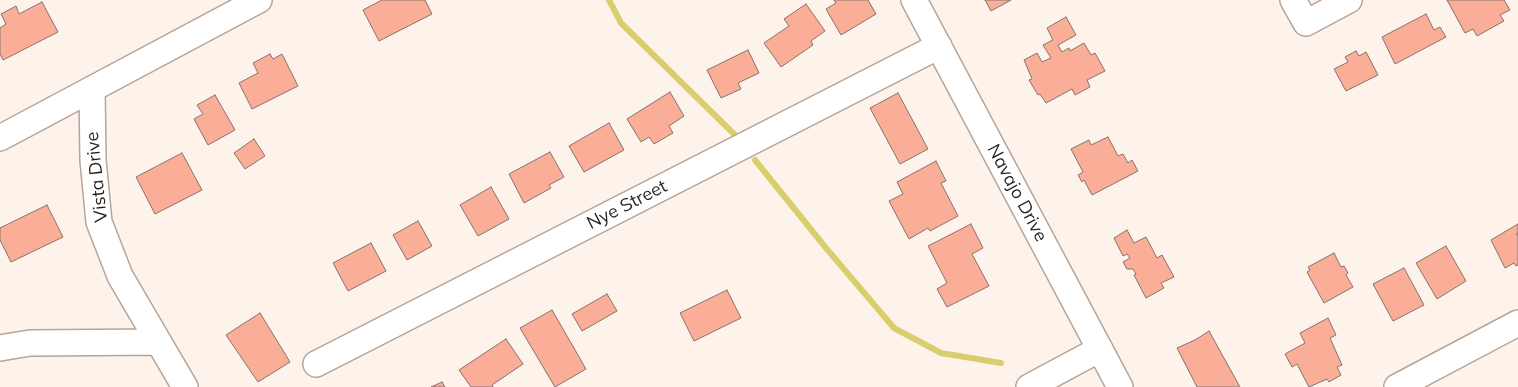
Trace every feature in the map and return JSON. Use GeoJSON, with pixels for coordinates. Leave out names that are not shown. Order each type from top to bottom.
{"type":"FeatureCollection","features":[{"type":"Feature","properties":{"kind":"street"},"geometry":{"type":"LineString","coordinates":[[0,138],[259,0]]}},
{"type":"Feature","properties":{"kind":"street","name":"Navajo Drive"},"geometry":{"type":"LineString","coordinates":[[914,0],[1120,387]]}},
{"type":"Feature","properties":{"kind":"street"},"geometry":{"type":"LineString","coordinates":[[1294,0],[1306,23],[1349,0]]}},
{"type":"Feature","properties":{"kind":"street","name":"Nye Street"},"geometry":{"type":"LineString","coordinates":[[316,364],[939,46]]}},
{"type":"Feature","properties":{"kind":"street","name":"Vista Drive"},"geometry":{"type":"LineString","coordinates":[[92,89],[93,160],[99,222],[120,276],[185,387]]}},
{"type":"Feature","properties":{"kind":"street"},"geometry":{"type":"LineString","coordinates":[[1397,387],[1518,323]]}},
{"type":"Feature","properties":{"kind":"street"},"geometry":{"type":"LineString","coordinates":[[0,348],[30,343],[158,342]]}},
{"type":"Feature","properties":{"kind":"street"},"geometry":{"type":"LineString","coordinates":[[1029,387],[1100,348]]}},
{"type":"Feature","properties":{"kind":"building"},"geometry":{"type":"Polygon","coordinates":[[[382,0],[425,0],[432,14],[379,41],[363,10],[382,0]]]}},
{"type":"Feature","properties":{"kind":"building"},"geometry":{"type":"Polygon","coordinates":[[[834,0],[868,0],[876,14],[841,35],[826,9],[836,3],[834,0]]]}},
{"type":"Feature","properties":{"kind":"building"},"geometry":{"type":"Polygon","coordinates":[[[985,0],[1011,0],[991,11],[985,0]]]}},
{"type":"Feature","properties":{"kind":"building"},"geometry":{"type":"Polygon","coordinates":[[[1447,0],[1504,0],[1510,10],[1500,15],[1504,21],[1477,36],[1473,29],[1465,33],[1447,0]]]}},
{"type":"Feature","properties":{"kind":"building"},"geometry":{"type":"Polygon","coordinates":[[[42,2],[58,32],[3,60],[0,54],[0,28],[6,24],[1,14],[16,6],[19,14],[42,2]]]}},
{"type":"Feature","properties":{"kind":"building"},"geometry":{"type":"Polygon","coordinates":[[[806,4],[825,31],[811,41],[813,45],[781,67],[764,43],[789,26],[784,19],[806,4]]]}},
{"type":"Feature","properties":{"kind":"building"},"geometry":{"type":"Polygon","coordinates":[[[1426,14],[1434,30],[1440,27],[1446,37],[1395,64],[1382,37],[1426,14]]]}},
{"type":"Feature","properties":{"kind":"building"},"geometry":{"type":"Polygon","coordinates":[[[1066,17],[1076,35],[1058,45],[1062,52],[1069,48],[1070,51],[1084,43],[1091,55],[1095,53],[1105,71],[1087,80],[1090,87],[1075,95],[1072,89],[1046,103],[1040,94],[1038,95],[1029,80],[1032,79],[1024,60],[1037,53],[1042,62],[1051,58],[1043,45],[1053,40],[1047,28],[1066,17]]]}},
{"type":"Feature","properties":{"kind":"building"},"geometry":{"type":"Polygon","coordinates":[[[748,50],[759,73],[738,83],[741,89],[721,98],[707,70],[748,50]]]}},
{"type":"Feature","properties":{"kind":"building"},"geometry":{"type":"Polygon","coordinates":[[[1356,51],[1359,56],[1366,52],[1378,75],[1346,91],[1334,69],[1348,62],[1345,57],[1356,51]]]}},
{"type":"Feature","properties":{"kind":"building"},"geometry":{"type":"Polygon","coordinates":[[[270,54],[273,59],[282,54],[298,86],[252,109],[239,83],[258,73],[253,63],[270,54]]]}},
{"type":"Feature","properties":{"kind":"building"},"geometry":{"type":"Polygon","coordinates":[[[670,92],[684,116],[669,126],[673,133],[654,144],[649,137],[641,142],[627,119],[670,92]]]}},
{"type":"Feature","properties":{"kind":"building"},"geometry":{"type":"Polygon","coordinates":[[[898,93],[928,149],[900,164],[870,108],[898,93]]]}},
{"type":"Feature","properties":{"kind":"building"},"geometry":{"type":"Polygon","coordinates":[[[215,95],[235,130],[208,145],[194,119],[203,114],[197,105],[215,95]]]}},
{"type":"Feature","properties":{"kind":"building"},"geometry":{"type":"Polygon","coordinates":[[[609,123],[624,150],[584,172],[569,146],[609,123]]]}},
{"type":"Feature","properties":{"kind":"building"},"geometry":{"type":"Polygon","coordinates":[[[1108,137],[1118,156],[1123,154],[1128,163],[1132,160],[1138,171],[1092,195],[1084,180],[1082,182],[1078,175],[1083,172],[1071,149],[1089,140],[1091,145],[1108,137]]]}},
{"type":"Feature","properties":{"kind":"building"},"geometry":{"type":"Polygon","coordinates":[[[254,139],[265,156],[245,169],[234,153],[254,139]]]}},
{"type":"Feature","properties":{"kind":"building"},"geometry":{"type":"Polygon","coordinates":[[[550,152],[564,177],[549,185],[551,188],[524,203],[509,174],[550,152]]]}},
{"type":"Feature","properties":{"kind":"building"},"geometry":{"type":"Polygon","coordinates":[[[182,153],[202,190],[155,214],[136,177],[182,153]]]}},
{"type":"Feature","properties":{"kind":"building"},"geometry":{"type":"Polygon","coordinates":[[[936,161],[946,181],[941,183],[958,216],[930,231],[928,228],[909,239],[889,201],[903,194],[897,182],[936,161]]]}},
{"type":"Feature","properties":{"kind":"building"},"geometry":{"type":"Polygon","coordinates":[[[491,187],[509,219],[478,236],[460,205],[491,187]]]}},
{"type":"Feature","properties":{"kind":"building"},"geometry":{"type":"Polygon","coordinates":[[[47,205],[63,237],[11,262],[0,240],[0,228],[47,205]]]}},
{"type":"Feature","properties":{"kind":"building"},"geometry":{"type":"Polygon","coordinates":[[[418,221],[432,246],[407,260],[393,235],[418,221]]]}},
{"type":"Feature","properties":{"kind":"building"},"geometry":{"type":"Polygon","coordinates":[[[971,224],[983,248],[972,254],[989,286],[947,307],[937,289],[947,283],[928,246],[971,224]]]}},
{"type":"Feature","properties":{"kind":"building"},"geometry":{"type":"Polygon","coordinates":[[[1518,224],[1518,233],[1516,234],[1518,235],[1518,265],[1516,266],[1514,263],[1505,268],[1491,240],[1518,224]]]}},
{"type":"Feature","properties":{"kind":"building"},"geometry":{"type":"Polygon","coordinates":[[[1127,230],[1134,243],[1146,237],[1157,258],[1162,255],[1174,277],[1161,283],[1164,288],[1146,298],[1134,275],[1136,274],[1133,269],[1127,269],[1123,262],[1130,258],[1127,254],[1123,256],[1114,238],[1127,230]]]}},
{"type":"Feature","properties":{"kind":"building"},"geometry":{"type":"Polygon","coordinates":[[[371,243],[386,271],[348,291],[333,263],[371,243]]]}},
{"type":"Feature","properties":{"kind":"building"},"geometry":{"type":"Polygon","coordinates":[[[1446,246],[1466,281],[1437,299],[1416,263],[1446,246]]]}},
{"type":"Feature","properties":{"kind":"building"},"geometry":{"type":"Polygon","coordinates":[[[1334,253],[1341,267],[1344,266],[1348,273],[1346,275],[1353,287],[1324,303],[1307,272],[1310,270],[1308,267],[1334,253]]]}},
{"type":"Feature","properties":{"kind":"building"},"geometry":{"type":"Polygon","coordinates":[[[1404,268],[1424,305],[1393,321],[1373,284],[1404,268]]]}},
{"type":"Feature","properties":{"kind":"building"},"geometry":{"type":"Polygon","coordinates":[[[727,290],[741,318],[694,341],[680,313],[727,290]]]}},
{"type":"Feature","properties":{"kind":"building"},"geometry":{"type":"Polygon","coordinates":[[[607,294],[617,311],[582,331],[572,314],[607,294]]]}},
{"type":"Feature","properties":{"kind":"building"},"geometry":{"type":"Polygon","coordinates":[[[552,310],[586,369],[555,387],[520,328],[552,310]]]}},
{"type":"Feature","properties":{"kind":"building"},"geometry":{"type":"Polygon","coordinates":[[[260,313],[290,362],[258,382],[226,335],[260,313]]]}},
{"type":"Feature","properties":{"kind":"building"},"geometry":{"type":"Polygon","coordinates":[[[1328,318],[1336,335],[1330,338],[1342,365],[1337,367],[1341,375],[1329,382],[1327,379],[1309,387],[1297,364],[1292,367],[1285,354],[1305,343],[1300,333],[1328,318]]]}},
{"type":"Feature","properties":{"kind":"building"},"geometry":{"type":"Polygon","coordinates":[[[1209,331],[1240,387],[1197,387],[1177,348],[1209,331]]]}},
{"type":"Feature","properties":{"kind":"building"},"geometry":{"type":"Polygon","coordinates":[[[506,339],[523,364],[492,385],[493,387],[471,387],[459,370],[506,339]]]}},
{"type":"Feature","properties":{"kind":"building"},"geometry":{"type":"Polygon","coordinates":[[[442,382],[445,387],[431,387],[442,382]]]}},
{"type":"Feature","properties":{"kind":"waterway"},"geometry":{"type":"LineString","coordinates":[[609,0],[621,23],[736,136]]}},
{"type":"Feature","properties":{"kind":"waterway"},"geometry":{"type":"LineString","coordinates":[[755,160],[894,328],[941,353],[1001,363]]}}]}
